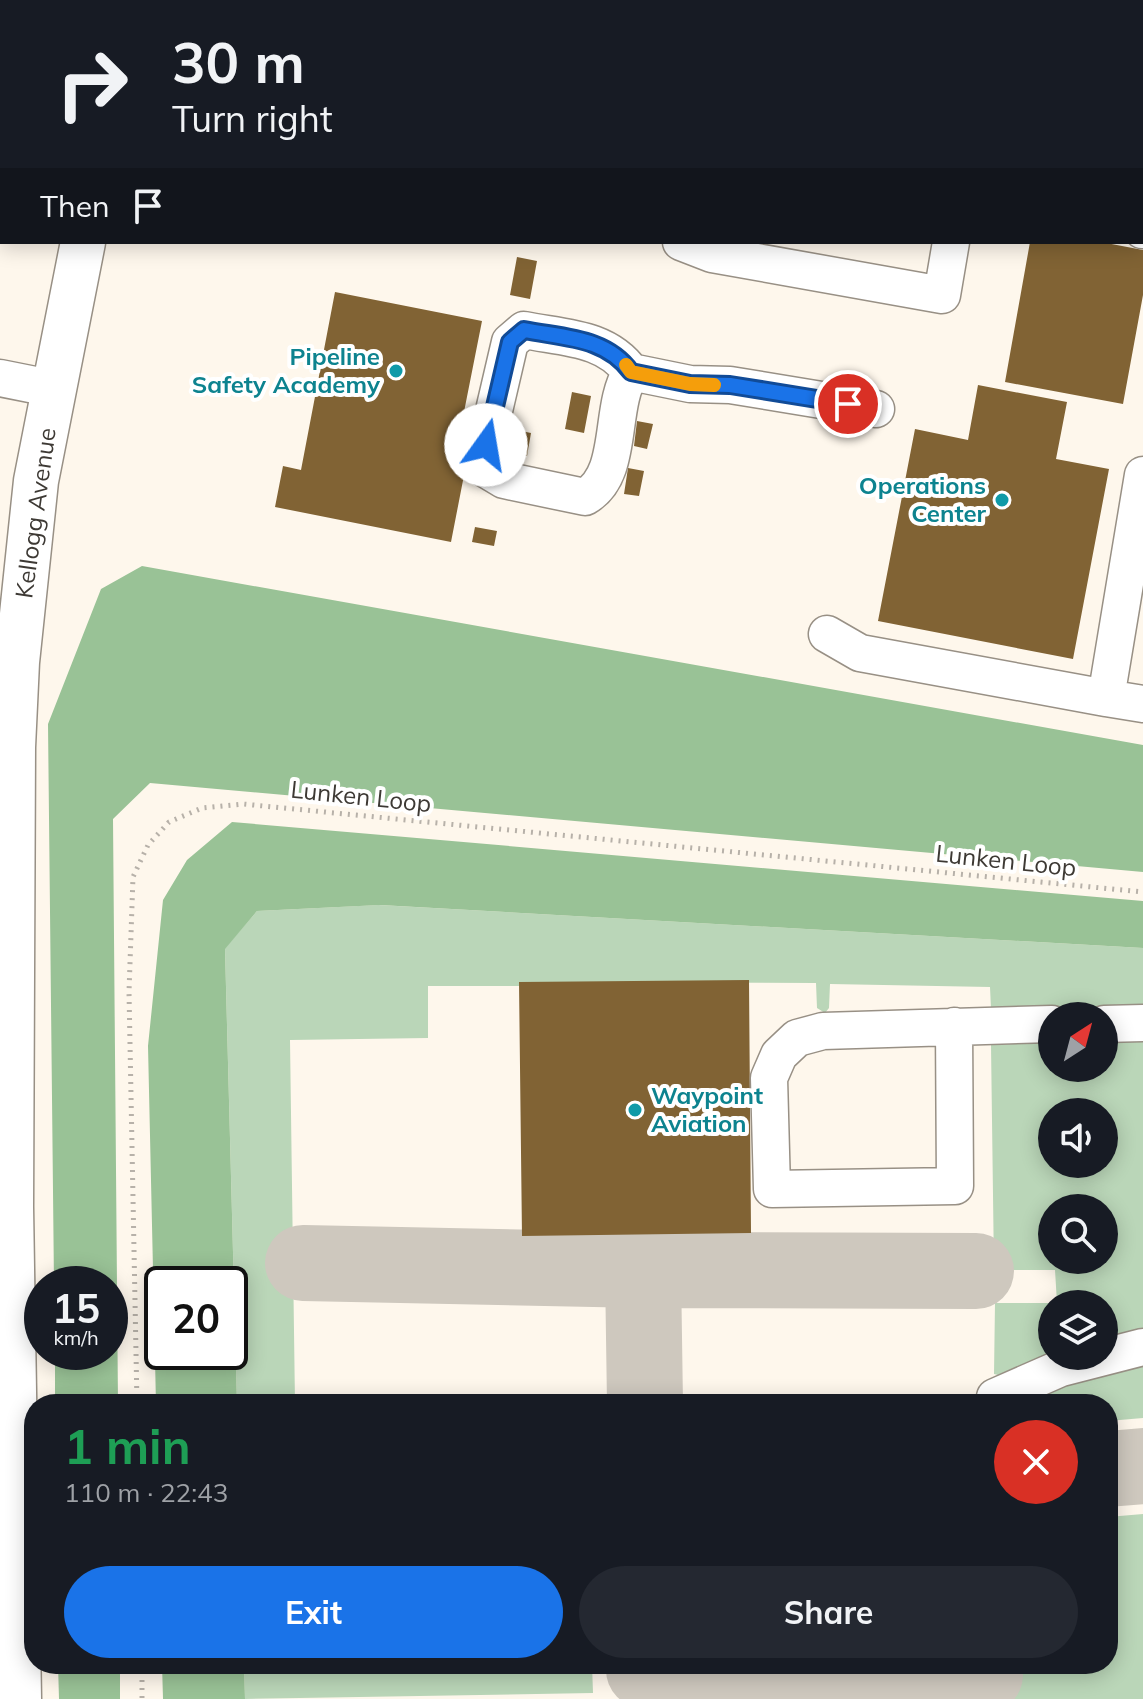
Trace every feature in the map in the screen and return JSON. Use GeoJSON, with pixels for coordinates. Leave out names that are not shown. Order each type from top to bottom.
{"type":"FeatureCollection","features":[{"type":"Feature","properties":{"kind":"main road","name":"Kellogg Avenue"},"geometry":{"type":"LineString","coordinates":[[19,1699],[6,1207],[6,748],[36,481],[83,244]]}},
{"type":"Feature","properties":{"kind":"lane"},"geometry":{"type":"LineString","coordinates":[[686,244],[712,254],[942,295],[951,244]]}},
{"type":"Feature","properties":{"kind":"lane"},"geometry":{"type":"LineString","coordinates":[[631,372],[623,385],[606,473],[599,489],[585,497],[504,480],[484,468],[486,445],[510,342],[524,330],[604,346],[620,357],[631,372],[690,384],[730,385],[876,409]]}},
{"type":"Feature","properties":{"kind":"lane"},"geometry":{"type":"LineString","coordinates":[[0,378],[55,389]]}},
{"type":"Feature","properties":{"kind":"lane"},"geometry":{"type":"LineString","coordinates":[[1106,698],[1141,495]]}},
{"type":"Feature","properties":{"kind":"lane"},"geometry":{"type":"LineString","coordinates":[[827,634],[860,653],[1143,704]]}},
{"type":"Feature","properties":{"kind":"lane"},"geometry":{"type":"LineString","coordinates":[[1118,1024],[1143,1023]]}},
{"type":"Feature","properties":{"kind":"lane"},"geometry":{"type":"LineString","coordinates":[[954,1026],[955,1186],[772,1189],[769,1078],[779,1055],[797,1038],[823,1031],[954,1026],[1038,1024]]}},
{"type":"Feature","properties":{"kind":"lane"},"geometry":{"type":"LineString","coordinates":[[1002,1394],[1061,1368],[1143,1347]]}},
{"type":"Feature","properties":{"kind":"path","name":"Lunken Loop"},"geometry":{"type":"LineString","coordinates":[[137,1394],[129,992],[133,877],[148,845],[169,822],[202,808],[243,804],[1143,892]]}},
{"type":"Feature","properties":{"kind":"path"},"geometry":{"type":"LineString","coordinates":[[142,1674],[142,1699]]}},
{"type":"Feature","properties":{"kind":"green space"},"geometry":{"type":"Polygon","coordinates":[[[142,566],[1143,745],[1143,872],[150,783],[113,819],[117,1266],[54,1266],[48,724],[101,589],[142,566]]]}},
{"type":"Feature","properties":{"kind":"green space"},"geometry":{"type":"Polygon","coordinates":[[[232,822],[1143,901],[1143,948],[380,905],[257,911],[225,949],[233,1266],[153,1266],[148,1046],[163,900],[187,860],[232,822]]]}},
{"type":"Feature","properties":{"kind":"green space"},"geometry":{"type":"Polygon","coordinates":[[[379,905],[1143,948],[1143,1008],[1118,1008],[1118,1002],[1038,1002],[1038,1009],[991,1009],[990,987],[830,984],[829,1008],[825,1013],[817,1008],[816,983],[520,982],[519,986],[428,986],[428,1038],[290,1040],[295,1394],[237,1394],[236,1370],[248,1370],[248,1266],[233,1266],[225,948],[257,911],[379,905]]]}},
{"type":"Feature","properties":{"kind":"green space"},"geometry":{"type":"Polygon","coordinates":[[[1143,1040],[1143,1337],[1118,1343],[1118,1290],[1056,1290],[1055,1274],[1118,1274],[1118,1194],[1038,1194],[1038,1270],[994,1270],[991,1045],[1038,1043],[1038,1082],[1118,1082],[1118,1041],[1143,1040]]]}},
{"type":"Feature","properties":{"kind":"green space"},"geometry":{"type":"Polygon","coordinates":[[[995,1303],[1038,1303],[1038,1362],[1002,1376],[994,1374],[995,1303]]]}},
{"type":"Feature","properties":{"kind":"green space"},"geometry":{"type":"Polygon","coordinates":[[[1143,1360],[1143,1418],[1118,1420],[1118,1394],[1037,1394],[1049,1385],[1105,1370],[1118,1370],[1118,1367],[1143,1360]]]}},
{"type":"Feature","properties":{"kind":"green space"},"geometry":{"type":"Polygon","coordinates":[[[55,1370],[118,1370],[118,1394],[55,1394],[55,1370]]]}},
{"type":"Feature","properties":{"kind":"green space"},"geometry":{"type":"Polygon","coordinates":[[[155,1370],[236,1370],[237,1394],[156,1394],[155,1370]]]}},
{"type":"Feature","properties":{"kind":"green space"},"geometry":{"type":"Polygon","coordinates":[[[1143,1514],[1143,1699],[1002,1699],[1001,1674],[1118,1674],[1118,1516],[1143,1514]]]}},
{"type":"Feature","properties":{"kind":"green space"},"geometry":{"type":"Polygon","coordinates":[[[58,1674],[120,1674],[120,1699],[59,1699],[58,1674]]]}},
{"type":"Feature","properties":{"kind":"green space"},"geometry":{"type":"Polygon","coordinates":[[[162,1674],[244,1674],[245,1699],[163,1699],[162,1674]]]}},
{"type":"Feature","properties":{"kind":"green space"},"geometry":{"type":"Polygon","coordinates":[[[244,1674],[592,1674],[593,1693],[245,1699],[244,1674]]]}},
{"type":"Feature","properties":{"kind":"building"},"geometry":{"type":"Polygon","coordinates":[[[1030,244],[1112,244],[1143,250],[1143,295],[1123,404],[1005,382],[1030,244]]]}},
{"type":"Feature","properties":{"kind":"building"},"geometry":{"type":"Polygon","coordinates":[[[517,257],[537,261],[530,299],[510,295],[517,257]]]}},
{"type":"Feature","properties":{"kind":"building","name":"Pipeline Safety Academy"},"geometry":{"type":"Polygon","coordinates":[[[335,292],[482,321],[462,422],[474,424],[451,542],[275,507],[283,466],[301,470],[335,292]]]}},
{"type":"Feature","properties":{"kind":"building","name":"Operations Center"},"geometry":{"type":"Polygon","coordinates":[[[978,385],[1067,402],[1056,459],[1109,469],[1073,659],[878,621],[915,429],[968,440],[978,385]]]}},
{"type":"Feature","properties":{"kind":"building"},"geometry":{"type":"Polygon","coordinates":[[[572,392],[591,396],[584,433],[565,429],[572,392]]]}},
{"type":"Feature","properties":{"kind":"building"},"geometry":{"type":"Polygon","coordinates":[[[637,421],[653,424],[647,449],[634,446],[637,421]]]}},
{"type":"Feature","properties":{"kind":"building"},"geometry":{"type":"Polygon","coordinates":[[[511,429],[531,433],[527,456],[506,452],[511,429]]]}},
{"type":"Feature","properties":{"kind":"building"},"geometry":{"type":"Polygon","coordinates":[[[628,468],[644,471],[639,496],[624,494],[628,468]]]}},
{"type":"Feature","properties":{"kind":"building"},"geometry":{"type":"Polygon","coordinates":[[[475,527],[497,531],[494,546],[472,542],[475,527]]]}},
{"type":"Feature","properties":{"kind":"building","name":"Waypoint Aviation"},"geometry":{"type":"Polygon","coordinates":[[[749,980],[751,1233],[522,1236],[519,982],[749,980]]]}},
{"type":"Feature","properties":{"kind":"taxiway"},"geometry":{"type":"LineString","coordinates":[[303,1263],[643,1270],[976,1271]]}},
{"type":"Feature","properties":{"kind":"taxiway"},"geometry":{"type":"LineString","coordinates":[[643,1270],[645,1394]]}},
{"type":"Feature","properties":{"kind":"taxiway"},"geometry":{"type":"LineString","coordinates":[[1118,1468],[1143,1466]]}},
{"type":"Feature","properties":{"kind":"taxiway"},"geometry":{"type":"LineString","coordinates":[[917,1674],[985,1675]]}},
{"type":"Feature","properties":{"kind":"slow traffic"},"geometry":{"type":"LineString","coordinates":[[626,365],[631,372],[690,384],[714,385]]}},
{"type":"Feature","properties":{"kind":"place","name":"Pipeline Safety Academy"},"geometry":{"type":"Point","coordinates":[396,371]}},
{"type":"Feature","properties":{"kind":"place","name":"Operations Center"},"geometry":{"type":"Point","coordinates":[1002,500]}},
{"type":"Feature","properties":{"kind":"place","name":"Waypoint Aviation"},"geometry":{"type":"Point","coordinates":[635,1110]}},
{"type":"Feature","properties":{"kind":"route"},"geometry":{"type":"LineString","coordinates":[[486,445],[510,342],[524,330],[604,346],[620,357],[631,372],[690,384],[730,385],[848,404]]}}]}
